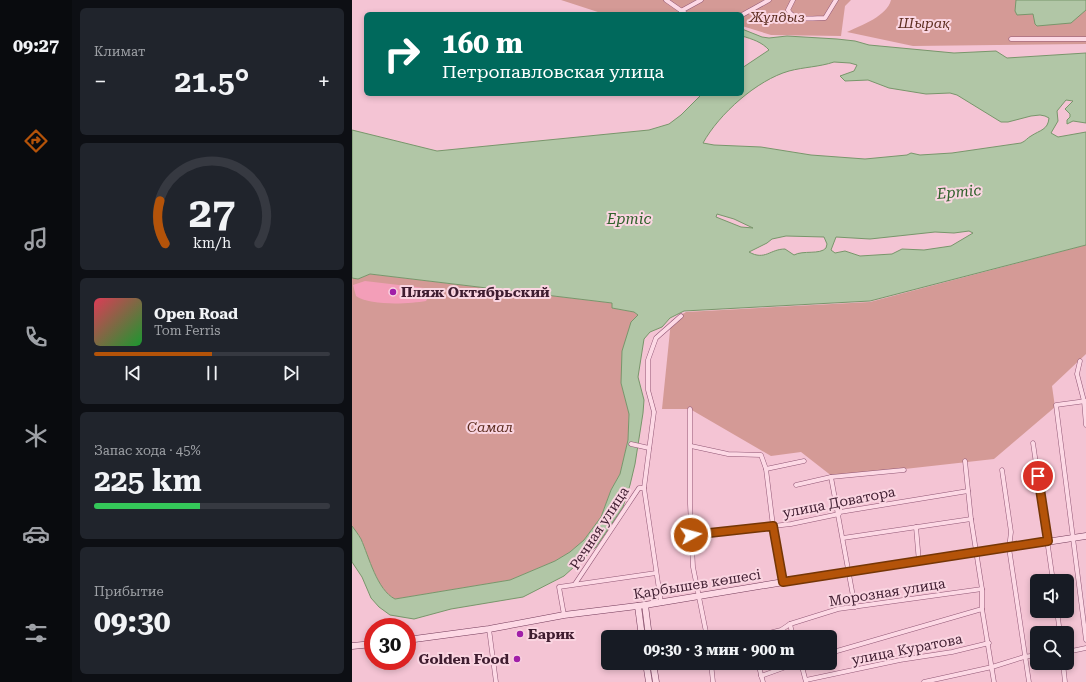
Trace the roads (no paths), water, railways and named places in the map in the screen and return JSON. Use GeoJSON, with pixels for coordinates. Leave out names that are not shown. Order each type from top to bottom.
{"type":"FeatureCollection","features":[{"type":"Feature","properties":{"kind":"main road","name":"Қарбышев көшесі"},"geometry":{"type":"LineString","coordinates":[[416,639],[661,603],[783,582],[1086,536]]}},
{"type":"Feature","properties":{"kind":"main road"},"geometry":{"type":"LineString","coordinates":[[645,605],[648,630]]}},
{"type":"Feature","properties":{"kind":"main road"},"geometry":{"type":"LineString","coordinates":[[638,606],[641,630]]}},
{"type":"Feature","properties":{"kind":"main road"},"geometry":{"type":"LineString","coordinates":[[352,646],[364,645]]}},
{"type":"Feature","properties":{"kind":"main road"},"geometry":{"type":"LineString","coordinates":[[647,670],[649,682]]}},
{"type":"Feature","properties":{"kind":"main road"},"geometry":{"type":"LineString","coordinates":[[654,670],[656,682]]}},
{"type":"Feature","properties":{"kind":"street"},"geometry":{"type":"LineString","coordinates":[[666,0],[683,12]]}},
{"type":"Feature","properties":{"kind":"street"},"geometry":{"type":"LineString","coordinates":[[685,12],[701,0]]}},
{"type":"Feature","properties":{"kind":"street"},"geometry":{"type":"LineString","coordinates":[[744,14],[769,0]]}},
{"type":"Feature","properties":{"kind":"street"},"geometry":{"type":"LineString","coordinates":[[793,0],[788,10],[790,15],[809,19],[825,18],[836,0]]}},
{"type":"Feature","properties":{"kind":"street"},"geometry":{"type":"LineString","coordinates":[[1011,39],[1086,39]]}},
{"type":"Feature","properties":{"kind":"street"},"geometry":{"type":"LineString","coordinates":[[661,603],[644,488],[654,412],[648,390],[648,360],[656,338],[681,316]]}},
{"type":"Feature","properties":{"kind":"street"},"geometry":{"type":"LineString","coordinates":[[1080,361],[1077,374],[1080,393],[1085,401],[1086,425]]}},
{"type":"Feature","properties":{"kind":"street"},"geometry":{"type":"LineString","coordinates":[[1085,401],[1056,405],[1086,640]]}},
{"type":"Feature","properties":{"kind":"street"},"geometry":{"type":"LineString","coordinates":[[690,409],[691,535],[693,567],[705,630]]}},
{"type":"Feature","properties":{"kind":"street"},"geometry":{"type":"LineString","coordinates":[[1033,442],[1052,574]]}},
{"type":"Feature","properties":{"kind":"street"},"geometry":{"type":"LineString","coordinates":[[631,444],[649,448]]}},
{"type":"Feature","properties":{"kind":"street"},"geometry":{"type":"LineString","coordinates":[[691,446],[728,454],[761,455],[766,469],[773,526],[783,582]]}},
{"type":"Feature","properties":{"kind":"street"},"geometry":{"type":"LineString","coordinates":[[766,469],[804,461]]}},
{"type":"Feature","properties":{"kind":"street"},"geometry":{"type":"LineString","coordinates":[[964,461],[982,589],[982,609],[989,643],[994,682]]}},
{"type":"Feature","properties":{"kind":"street"},"geometry":{"type":"LineString","coordinates":[[796,485],[832,476],[904,470]]}},
{"type":"Feature","properties":{"kind":"street"},"geometry":{"type":"LineString","coordinates":[[1002,470],[1010,532],[1009,548],[1024,657],[1029,682]]}},
{"type":"Feature","properties":{"kind":"street"},"geometry":{"type":"LineString","coordinates":[[832,476],[855,607]]}},
{"type":"Feature","properties":{"kind":"street","name":"Речная улица"},"geometry":{"type":"LineString","coordinates":[[575,584],[639,488],[644,488]]}},
{"type":"Feature","properties":{"kind":"street","name":"улица Доватора"},"geometry":{"type":"LineString","coordinates":[[691,535],[773,526],[824,518],[839,514],[840,512],[968,491]]}},
{"type":"Feature","properties":{"kind":"street"},"geometry":{"type":"LineString","coordinates":[[843,538],[971,519]]}},
{"type":"Feature","properties":{"kind":"street"},"geometry":{"type":"LineString","coordinates":[[916,527],[919,562]]}},
{"type":"Feature","properties":{"kind":"street","name":"Речная улица"},"geometry":{"type":"LineString","coordinates":[[564,616],[559,587],[656,573]]}},
{"type":"Feature","properties":{"kind":"street","name":"Морозная улица"},"geometry":{"type":"LineString","coordinates":[[781,630],[790,624],[838,609],[982,589]]}},
{"type":"Feature","properties":{"kind":"street"},"geometry":{"type":"LineString","coordinates":[[837,651],[982,609]]}},
{"type":"Feature","properties":{"kind":"street"},"geometry":{"type":"LineString","coordinates":[[790,624],[791,630]]}},
{"type":"Feature","properties":{"kind":"street"},"geometry":{"type":"LineString","coordinates":[[489,629],[496,682]]}},
{"type":"Feature","properties":{"kind":"street","name":"улица Куратова"},"geometry":{"type":"LineString","coordinates":[[806,681],[900,660],[952,652],[989,643]]}},
{"type":"Feature","properties":{"kind":"street"},"geometry":{"type":"LineString","coordinates":[[1074,651],[1086,648]]}},
{"type":"Feature","properties":{"kind":"street"},"geometry":{"type":"LineString","coordinates":[[924,682],[992,668],[1030,656]]}},
{"type":"Feature","properties":{"kind":"street"},"geometry":{"type":"LineString","coordinates":[[712,670],[713,682]]}},
{"type":"Feature","properties":{"kind":"street"},"geometry":{"type":"LineString","coordinates":[[760,670],[763,682]]}},
{"type":"Feature","properties":{"kind":"street"},"geometry":{"type":"LineString","coordinates":[[761,676],[778,670]]}},
{"type":"Feature","properties":{"kind":"street"},"geometry":{"type":"LineString","coordinates":[[802,670],[806,681]]}},
{"type":"Feature","properties":{"kind":"street"},"geometry":{"type":"LineString","coordinates":[[1064,670],[1065,682]]}},
{"type":"Feature","properties":{"kind":"water"},"geometry":{"type":"Polygon","coordinates":[[[1016,0],[1086,0],[1086,10],[1071,23],[1037,26],[1035,24],[1033,14],[1017,15],[1015,11],[1016,0]]]}},
{"type":"Feature","properties":{"kind":"water","name":"Ертіс"},"geometry":{"type":"Polygon","coordinates":[[[744,30],[762,37],[769,38],[787,36],[837,39],[855,41],[869,45],[954,53],[996,51],[1007,58],[1086,53],[1086,123],[1073,121],[1067,124],[1070,114],[1065,109],[1073,101],[1066,100],[1057,111],[1058,121],[1051,133],[1058,137],[1086,132],[1086,245],[870,301],[684,311],[670,318],[662,327],[650,332],[644,339],[638,377],[644,400],[635,464],[623,507],[596,547],[564,576],[523,597],[451,609],[416,618],[390,615],[379,607],[371,598],[362,577],[352,562],[352,526],[361,539],[378,581],[389,595],[395,599],[510,580],[555,561],[570,552],[584,540],[601,517],[611,490],[620,474],[628,440],[629,414],[621,383],[622,351],[631,322],[638,315],[634,312],[612,308],[612,303],[370,274],[358,279],[352,278],[352,130],[437,151],[649,130],[669,124],[681,115],[700,96],[744,96],[744,67],[769,50],[760,43],[744,37],[744,30]],[[834,62],[789,71],[764,82],[752,90],[729,110],[710,132],[703,143],[714,145],[761,147],[811,155],[865,159],[907,155],[911,153],[920,155],[952,153],[1021,143],[1043,129],[1048,122],[1049,118],[1040,115],[1008,122],[1001,122],[957,95],[950,93],[926,94],[889,88],[868,80],[845,81],[840,76],[854,71],[857,65],[834,62]],[[717,214],[716,217],[741,227],[753,228],[734,219],[717,214]],[[969,231],[954,233],[935,232],[870,239],[836,237],[831,250],[835,253],[845,251],[860,256],[892,254],[902,249],[924,250],[951,246],[973,233],[969,231]],[[786,236],[772,239],[749,252],[763,255],[780,249],[785,249],[794,255],[820,251],[826,248],[827,244],[824,237],[786,236]]]}},
{"type":"Feature","properties":{"kind":"place","name":"Пляж Октябрьский"},"geometry":{"type":"Point","coordinates":[393,292]}},
{"type":"Feature","properties":{"kind":"place","name":"Барик"},"geometry":{"type":"Point","coordinates":[520,634]}},
{"type":"Feature","properties":{"kind":"place","name":"Golden Food"},"geometry":{"type":"Point","coordinates":[517,659]}},
{"type":"Feature","properties":{"kind":"park label","name":"Жұлдыз"},"geometry":{"type":"Point","coordinates":[777,17]}},
{"type":"Feature","properties":{"kind":"park label","name":"Шырақ"},"geometry":{"type":"Point","coordinates":[924,23]}},
{"type":"Feature","properties":{"kind":"park label","name":"Самал"},"geometry":{"type":"Point","coordinates":[490,427]}}]}
